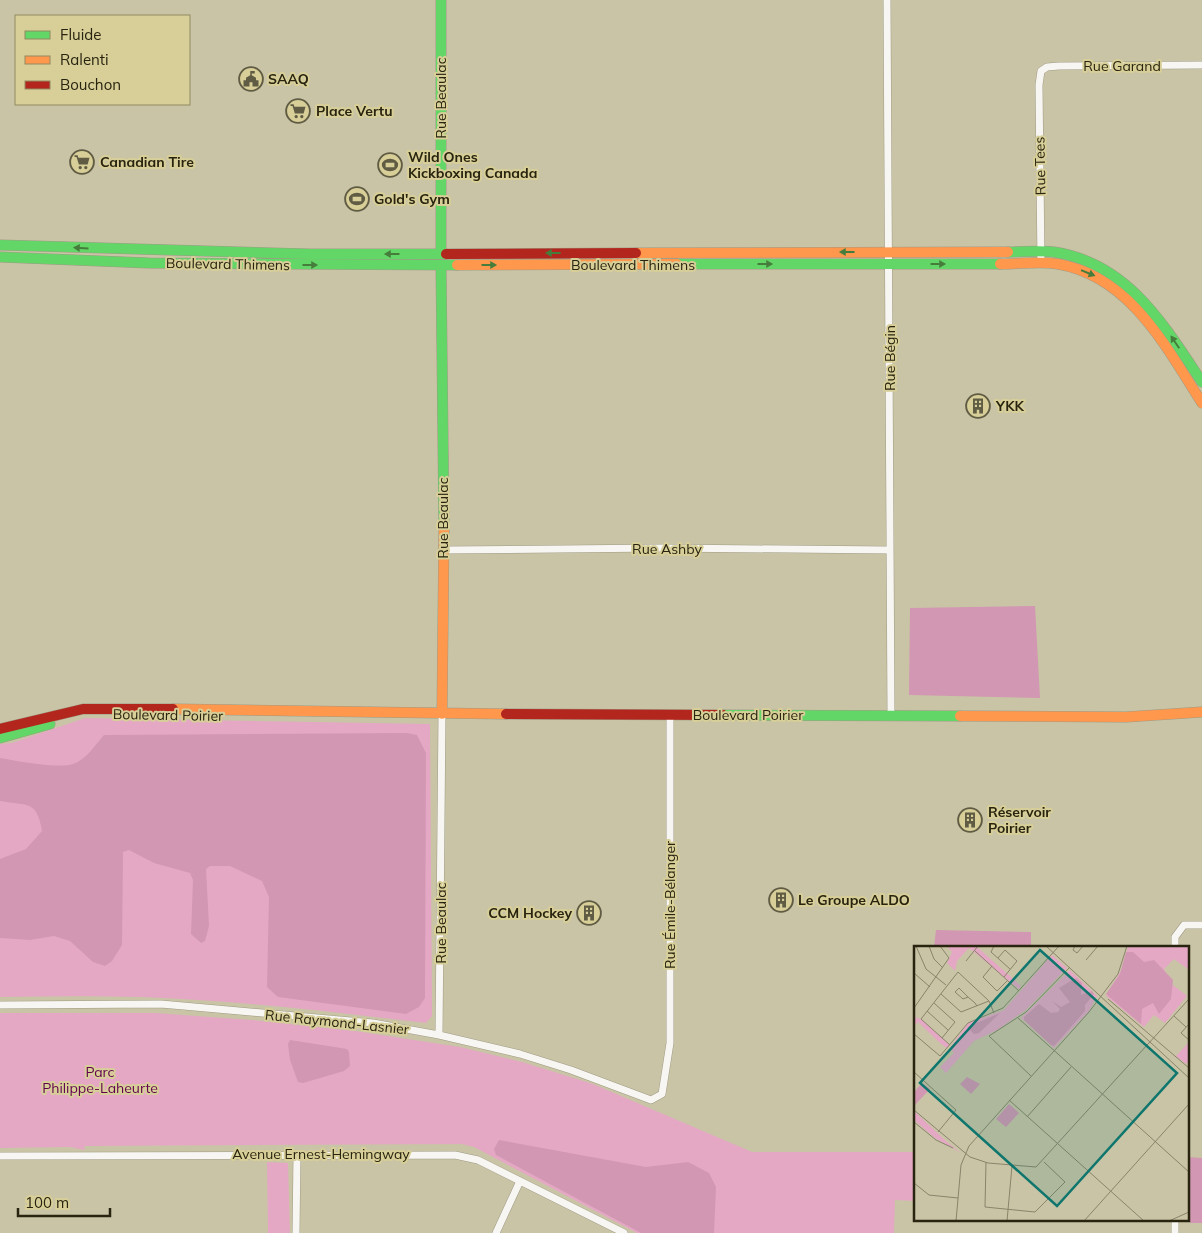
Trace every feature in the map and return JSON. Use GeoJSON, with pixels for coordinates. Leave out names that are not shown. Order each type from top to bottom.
{"type":"FeatureCollection","features":[{"type":"Feature","properties":{"kind":"street","name":"Rue Beaulac"},"geometry":{"type":"LineString","coordinates":[[439,1035],[444,550],[441,0]]}},
{"type":"Feature","properties":{"kind":"street","name":"Rue Bégin"},"geometry":{"type":"LineString","coordinates":[[887,0],[891,716]]}},
{"type":"Feature","properties":{"kind":"street","name":"Rue Garand"},"geometry":{"type":"LineString","coordinates":[[1042,70],[1054,66],[1202,65]]}},
{"type":"Feature","properties":{"kind":"street","name":"Rue Tees"},"geometry":{"type":"LineString","coordinates":[[1040,263],[1039,85],[1042,70]]}},
{"type":"Feature","properties":{"kind":"street","name":"Boulevard Thimens"},"geometry":{"type":"LineString","coordinates":[[0,245],[263,254],[1041,251],[1068,254],[1089,260],[1112,271],[1130,284],[1153,310],[1202,382]]}},
{"type":"Feature","properties":{"kind":"street"},"geometry":{"type":"LineString","coordinates":[[805,252],[805,264]]}},
{"type":"Feature","properties":{"kind":"street"},"geometry":{"type":"LineString","coordinates":[[724,253],[724,264]]}},
{"type":"Feature","properties":{"kind":"street","name":"Boulevard Thimens"},"geometry":{"type":"LineString","coordinates":[[0,257],[149,263],[441,265],[1057,264],[1084,271],[1107,282],[1127,297],[1143,316],[1202,403]]}},
{"type":"Feature","properties":{"kind":"street","name":"Rue Ashby"},"geometry":{"type":"LineString","coordinates":[[444,550],[654,548],[890,550]]}},
{"type":"Feature","properties":{"kind":"street","name":"Boulevard Poirier"},"geometry":{"type":"LineString","coordinates":[[0,729],[89,709],[294,710],[340,713],[442,714],[1156,716],[1202,718]]}},
{"type":"Feature","properties":{"kind":"street","name":"Boulevard Poirier"},"geometry":{"type":"LineString","coordinates":[[1156,716],[1202,712]]}},
{"type":"Feature","properties":{"kind":"street","name":"Boulevard Poirier"},"geometry":{"type":"LineString","coordinates":[[0,738],[30,732],[69,718],[89,714],[295,716],[340,713]]}},
{"type":"Feature","properties":{"kind":"street","name":"Rue Émile-Bélanger"},"geometry":{"type":"LineString","coordinates":[[662,1094],[670,1044],[670,715]]}},
{"type":"Feature","properties":{"kind":"street"},"geometry":{"type":"LineString","coordinates":[[1175,946],[1175,937],[1184,925],[1202,925]]}},
{"type":"Feature","properties":{"kind":"street","name":"Rue Raymond-Lasnier"},"geometry":{"type":"LineString","coordinates":[[0,1005],[161,1004],[373,1023],[439,1035],[529,1057],[572,1070],[651,1100],[662,1094]]}},
{"type":"Feature","properties":{"kind":"street"},"geometry":{"type":"LineString","coordinates":[[296,1233],[297,1154]]}},
{"type":"Feature","properties":{"kind":"street","name":"Avenue Ernest-Hemingway"},"geometry":{"type":"LineString","coordinates":[[0,1156],[455,1155],[478,1160],[624,1233]]}},
{"type":"Feature","properties":{"kind":"street"},"geometry":{"type":"LineString","coordinates":[[496,1233],[520,1181]]}},
{"type":"Feature","properties":{"kind":"street"},"geometry":{"type":"LineString","coordinates":[[1175,1220],[1175,1233]]}},
{"type":"Feature","properties":{"kind":"green space"},"geometry":{"type":"Polygon","coordinates":[[[85,718],[430,724],[432,1016],[426,1023],[284,1007],[173,998],[99,996],[0,997],[0,744],[12,743],[85,718]]]}},
{"type":"Feature","properties":{"kind":"green space","name":"Parc Philippe-Laheurte"},"geometry":{"type":"Polygon","coordinates":[[[0,1013],[155,1013],[252,1020],[355,1031],[460,1047],[522,1062],[593,1084],[752,1152],[914,1152],[914,1201],[895,1200],[894,1233],[637,1233],[474,1147],[462,1144],[84,1146],[85,1150],[69,1147],[0,1148],[0,1013]]]}},
{"type":"Feature","properties":{"kind":"green space"},"geometry":{"type":"Polygon","coordinates":[[[267,1162],[288,1163],[290,1233],[268,1233],[267,1162]]]}},
{"type":"Feature","properties":{"kind":"shaded area"},"geometry":{"type":"Polygon","coordinates":[[[1035,606],[1040,698],[909,695],[910,608],[1035,606]]]}},
{"type":"Feature","properties":{"kind":"shaded area"},"geometry":{"type":"Polygon","coordinates":[[[406,733],[417,735],[426,753],[425,998],[419,1007],[406,1014],[278,997],[267,987],[269,897],[262,881],[230,866],[210,866],[206,869],[209,926],[205,941],[201,943],[191,934],[193,880],[190,873],[154,863],[129,850],[123,852],[122,945],[112,961],[105,966],[93,962],[70,941],[54,936],[30,940],[0,938],[0,859],[26,849],[42,831],[37,814],[30,806],[0,801],[0,758],[58,766],[73,764],[86,755],[104,735],[406,733]]]}},
{"type":"Feature","properties":{"kind":"shaded area"},"geometry":{"type":"Polygon","coordinates":[[[936,930],[1031,932],[1031,946],[934,946],[936,930]]]}},
{"type":"Feature","properties":{"kind":"shaded area"},"geometry":{"type":"Polygon","coordinates":[[[290,1040],[347,1049],[350,1066],[344,1071],[303,1083],[298,1082],[290,1060],[288,1044],[290,1040]]]}},
{"type":"Feature","properties":{"kind":"shaded area"},"geometry":{"type":"Polygon","coordinates":[[[499,1140],[646,1167],[688,1162],[709,1173],[716,1187],[714,1233],[641,1233],[496,1155],[494,1149],[499,1140]]]}},
{"type":"Feature","properties":{"kind":"shaded area"},"geometry":{"type":"Polygon","coordinates":[[[1190,1157],[1202,1158],[1202,1223],[1190,1223],[1190,1157]]]}},
{"type":"Feature","properties":{"kind":"traffic: fast"},"geometry":{"type":"LineString","coordinates":[[441,0],[441,254]]}},
{"type":"Feature","properties":{"kind":"traffic: fast"},"geometry":{"type":"LineString","coordinates":[[0,245],[309,254],[446,254]]}},
{"type":"Feature","properties":{"kind":"traffic: fast"},"geometry":{"type":"LineString","coordinates":[[1008,252],[1054,252],[1080,258],[1103,269],[1142,300],[1173,339],[1202,382]]}},
{"type":"Feature","properties":{"kind":"traffic: fast"},"geometry":{"type":"LineString","coordinates":[[0,257],[149,263],[457,265]]}},
{"type":"Feature","properties":{"kind":"traffic: fast"},"geometry":{"type":"LineString","coordinates":[[677,264],[1000,264]]}},
{"type":"Feature","properties":{"kind":"traffic: fast"},"geometry":{"type":"LineString","coordinates":[[441,265],[444,529]]}},
{"type":"Feature","properties":{"kind":"traffic: fast"},"geometry":{"type":"LineString","coordinates":[[723,715],[960,716]]}},
{"type":"Feature","properties":{"kind":"traffic: fast"},"geometry":{"type":"LineString","coordinates":[[0,738],[50,724]]}},
{"type":"Feature","properties":{"kind":"traffic: slow"},"geometry":{"type":"LineString","coordinates":[[636,253],[1008,252]]}},
{"type":"Feature","properties":{"kind":"traffic: slow"},"geometry":{"type":"LineString","coordinates":[[457,265],[677,264]]}},
{"type":"Feature","properties":{"kind":"traffic: slow"},"geometry":{"type":"LineString","coordinates":[[1000,264],[1058,264],[1083,271],[1106,283],[1126,298],[1144,317],[1160,338],[1202,403]]}},
{"type":"Feature","properties":{"kind":"traffic: slow"},"geometry":{"type":"LineString","coordinates":[[442,714],[444,529]]}},
{"type":"Feature","properties":{"kind":"traffic: slow"},"geometry":{"type":"LineString","coordinates":[[173,709],[506,714]]}},
{"type":"Feature","properties":{"kind":"traffic: slow"},"geometry":{"type":"LineString","coordinates":[[960,716],[1126,717],[1202,712]]}},
{"type":"Feature","properties":{"kind":"traffic: jam"},"geometry":{"type":"LineString","coordinates":[[446,254],[636,253]]}},
{"type":"Feature","properties":{"kind":"traffic: jam"},"geometry":{"type":"LineString","coordinates":[[0,729],[83,709],[173,709]]}},
{"type":"Feature","properties":{"kind":"traffic: jam"},"geometry":{"type":"LineString","coordinates":[[506,714],[723,715]]}},
{"type":"Feature","properties":{"kind":"place","name":"SAAQ"},"geometry":{"type":"Point","coordinates":[251,79]}},
{"type":"Feature","properties":{"kind":"place","name":"Place Vertu"},"geometry":{"type":"Point","coordinates":[298,111]}},
{"type":"Feature","properties":{"kind":"place","name":"Canadian Tire"},"geometry":{"type":"Point","coordinates":[82,162]}},
{"type":"Feature","properties":{"kind":"place","name":"Wild Ones Kickboxing Canada"},"geometry":{"type":"Point","coordinates":[390,165]}},
{"type":"Feature","properties":{"kind":"place","name":"Gold's Gym"},"geometry":{"type":"Point","coordinates":[357,199]}},
{"type":"Feature","properties":{"kind":"place","name":"YKK"},"geometry":{"type":"Point","coordinates":[978,406]}},
{"type":"Feature","properties":{"kind":"place","name":"Réservoir Poirier"},"geometry":{"type":"Point","coordinates":[970,820]}},
{"type":"Feature","properties":{"kind":"place","name":"Le Groupe ALDO"},"geometry":{"type":"Point","coordinates":[781,900]}},
{"type":"Feature","properties":{"kind":"place","name":"CCM Hockey"},"geometry":{"type":"Point","coordinates":[589,913]}}]}
